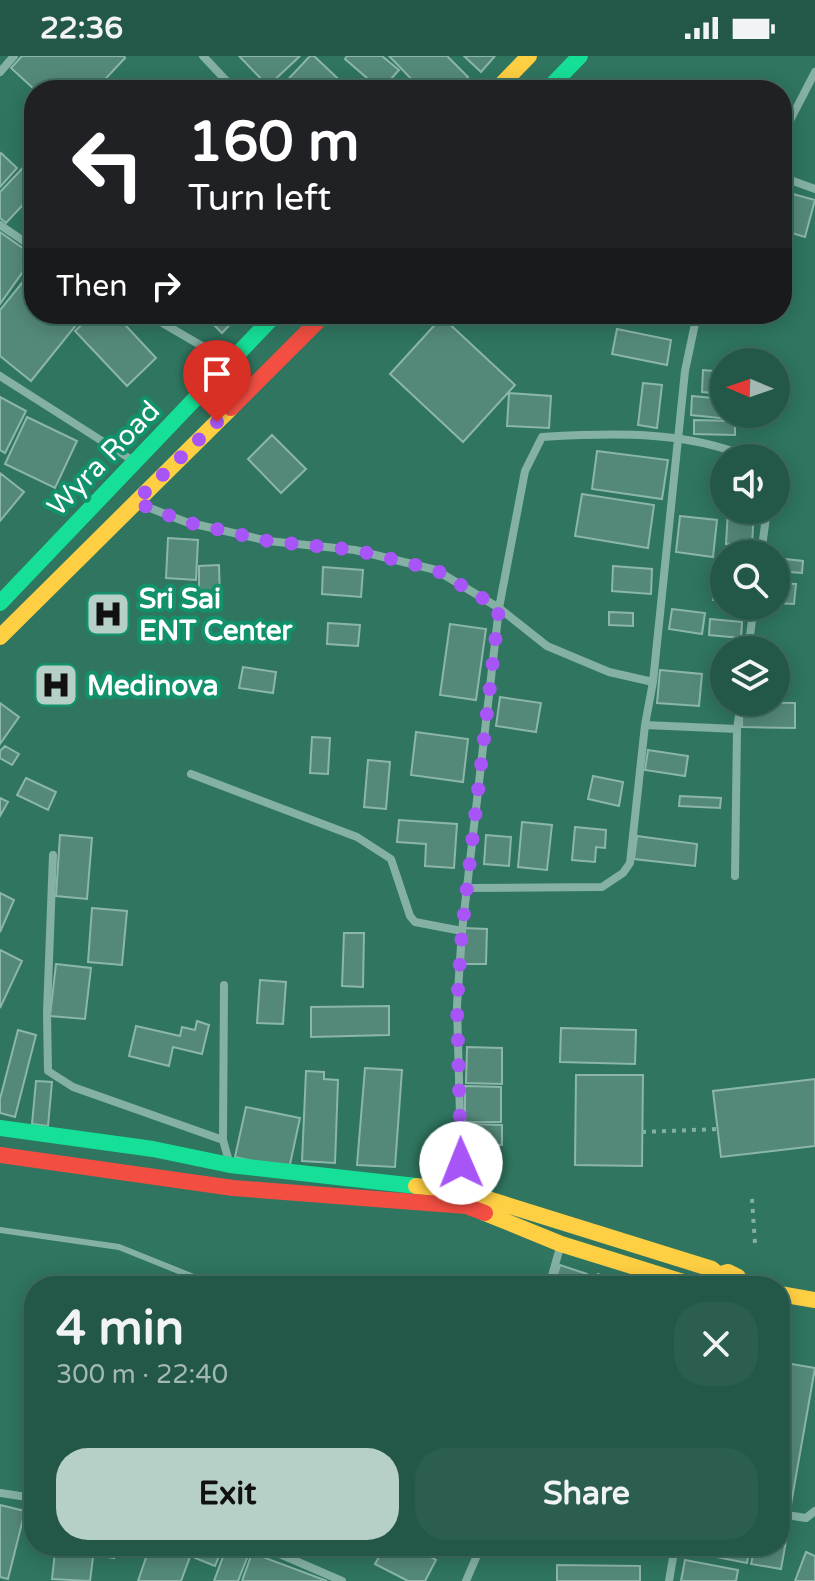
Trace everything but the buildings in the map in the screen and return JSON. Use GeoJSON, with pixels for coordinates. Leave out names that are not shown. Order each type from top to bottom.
{"type":"FeatureCollection","features":[{"type":"Feature","properties":{"kind":"street"},"geometry":{"type":"LineString","coordinates":[[0,72],[14,56]]}},
{"type":"Feature","properties":{"kind":"street"},"geometry":{"type":"LineString","coordinates":[[203,56],[226,80]]}},
{"type":"Feature","properties":{"kind":"street"},"geometry":{"type":"LineString","coordinates":[[506,80],[529,56]]}},
{"type":"Feature","properties":{"kind":"street"},"geometry":{"type":"LineString","coordinates":[[557,80],[580,56]]}},
{"type":"Feature","properties":{"kind":"street"},"geometry":{"type":"LineString","coordinates":[[792,117],[815,72]]}},
{"type":"Feature","properties":{"kind":"street"},"geometry":{"type":"LineString","coordinates":[[792,181],[815,189]]}},
{"type":"Feature","properties":{"kind":"street"},"geometry":{"type":"LineString","coordinates":[[0,225],[24,241]]}},
{"type":"Feature","properties":{"kind":"street"},"geometry":{"type":"LineString","coordinates":[[164,324],[233,360]]}},
{"type":"Feature","properties":{"kind":"street","name":"Wyra Road"},"geometry":{"type":"LineString","coordinates":[[0,603],[267,324]]}},
{"type":"Feature","properties":{"kind":"street","name":"Wyra Road"},"geometry":{"type":"LineString","coordinates":[[0,637],[315,324]]}},
{"type":"Feature","properties":{"kind":"street"},"geometry":{"type":"LineString","coordinates":[[467,888],[602,887],[623,873],[630,863],[645,725],[653,682],[685,371],[695,324]]}},
{"type":"Feature","properties":{"kind":"street"},"geometry":{"type":"LineString","coordinates":[[0,376],[136,462]]}},
{"type":"Feature","properties":{"kind":"street"},"geometry":{"type":"LineString","coordinates":[[462,1191],[457,1005],[462,931],[499,608],[525,471],[542,437],[594,434],[680,438],[710,447]]}},
{"type":"Feature","properties":{"kind":"street"},"geometry":{"type":"LineString","coordinates":[[135,502],[186,522],[254,538],[355,550],[436,570],[499,608],[547,646],[609,672],[653,682]]}},
{"type":"Feature","properties":{"kind":"street"},"geometry":{"type":"LineString","coordinates":[[39,562],[56,582]]}},
{"type":"Feature","properties":{"kind":"street"},"geometry":{"type":"LineString","coordinates":[[735,876],[739,716]]}},
{"type":"Feature","properties":{"kind":"street"},"geometry":{"type":"LineString","coordinates":[[645,725],[737,729]]}},
{"type":"Feature","properties":{"kind":"street"},"geometry":{"type":"LineString","coordinates":[[191,774],[357,837],[391,859],[410,916],[415,922],[462,931]]}},
{"type":"Feature","properties":{"kind":"street"},"geometry":{"type":"LineString","coordinates":[[53,855],[48,1071],[73,1087],[223,1140]]}},
{"type":"Feature","properties":{"kind":"street"},"geometry":{"type":"LineString","coordinates":[[224,985],[223,1140],[230,1165]]}},
{"type":"Feature","properties":{"kind":"street"},"geometry":{"type":"LineString","coordinates":[[0,1128],[153,1149],[230,1165],[462,1191],[712,1269],[715,1276]]}},
{"type":"Feature","properties":{"kind":"street"},"geometry":{"type":"LineString","coordinates":[[0,1155],[233,1188],[466,1206],[561,1244],[664,1276]]}},
{"type":"Feature","properties":{"kind":"street"},"geometry":{"type":"LineString","coordinates":[[552,1276],[561,1244]]}},
{"type":"Feature","properties":{"kind":"street"},"geometry":{"type":"LineString","coordinates":[[790,1296],[815,1300]]}},
{"type":"Feature","properties":{"kind":"street"},"geometry":{"type":"LineString","coordinates":[[0,1493],[24,1497]]}},
{"type":"Feature","properties":{"kind":"street"},"geometry":{"type":"LineString","coordinates":[[790,1516],[806,1518],[815,1511]]}},
{"type":"Feature","properties":{"kind":"street"},"geometry":{"type":"LineString","coordinates":[[284,1556],[342,1581]]}},
{"type":"Feature","properties":{"kind":"street"},"geometry":{"type":"LineString","coordinates":[[466,1581],[477,1556]]}},
{"type":"Feature","properties":{"kind":"street"},"geometry":{"type":"LineString","coordinates":[[669,1581],[673,1556]]}},
{"type":"Feature","properties":{"kind":"lane"},"geometry":{"type":"LineString","coordinates":[[0,1230],[119,1247],[191,1276]]}},
{"type":"Feature","properties":{"kind":"path"},"geometry":{"type":"LineString","coordinates":[[642,1132],[718,1129]]}},
{"type":"Feature","properties":{"kind":"path"},"geometry":{"type":"LineString","coordinates":[[752,1199],[755,1244]]}},
{"type":"Feature","properties":{"kind":"traffic: fast"},"geometry":{"type":"LineString","coordinates":[[557,80],[580,56]]}},
{"type":"Feature","properties":{"kind":"traffic: fast"},"geometry":{"type":"LineString","coordinates":[[0,603],[266,324]]}},
{"type":"Feature","properties":{"kind":"traffic: fast"},"geometry":{"type":"LineString","coordinates":[[0,1128],[153,1149],[230,1165],[416,1186]]}},
{"type":"Feature","properties":{"kind":"traffic: slow"},"geometry":{"type":"LineString","coordinates":[[506,80],[529,56]]}},
{"type":"Feature","properties":{"kind":"traffic: slow"},"geometry":{"type":"LineString","coordinates":[[0,637],[231,408]]}},
{"type":"Feature","properties":{"kind":"traffic: slow"},"geometry":{"type":"LineString","coordinates":[[416,1186],[462,1191],[712,1269],[719,1275]]}},
{"type":"Feature","properties":{"kind":"traffic: slow"},"geometry":{"type":"LineString","coordinates":[[485,1213],[561,1244],[664,1276]]}},
{"type":"Feature","properties":{"kind":"traffic: slow"},"geometry":{"type":"LineString","coordinates":[[718,1276],[728,1272],[736,1276]]}},
{"type":"Feature","properties":{"kind":"traffic: slow"},"geometry":{"type":"LineString","coordinates":[[790,1296],[815,1300]]}},
{"type":"Feature","properties":{"kind":"traffic: jam"},"geometry":{"type":"LineString","coordinates":[[231,408],[315,324]]}},
{"type":"Feature","properties":{"kind":"traffic: jam"},"geometry":{"type":"LineString","coordinates":[[0,1155],[233,1188],[466,1206],[485,1213]]}},
{"type":"Feature","properties":{"kind":"place","name":"Sri Sai ENT Center"},"geometry":{"type":"Point","coordinates":[108,614]}},
{"type":"Feature","properties":{"kind":"place","name":"Medinova"},"geometry":{"type":"Point","coordinates":[56,685]}},
{"type":"Feature","properties":{"kind":"route"},"geometry":{"type":"LineString","coordinates":[[217,422],[135,502],[186,522],[268,541],[355,550],[436,570],[499,608],[462,931],[457,1005],[461,1163]]}}]}
